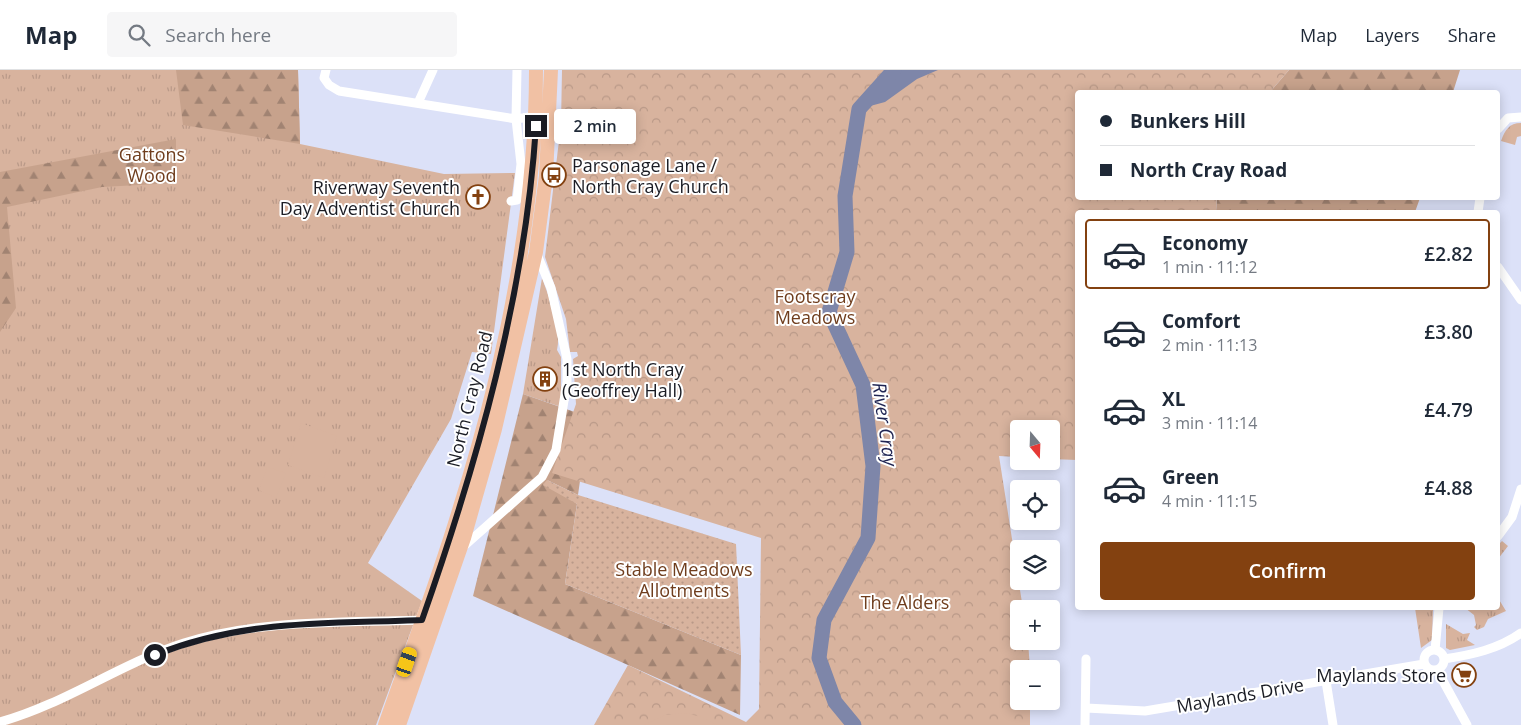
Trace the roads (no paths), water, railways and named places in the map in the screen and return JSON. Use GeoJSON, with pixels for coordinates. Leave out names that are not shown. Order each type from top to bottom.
{"type":"FeatureCollection","features":[{"type":"Feature","properties":{"kind":"main road","name":"North Cray Road"},"geometry":{"type":"LineString","coordinates":[[385,725],[460,507],[487,411],[511,310],[525,218],[536,116],[536,70]]}},
{"type":"Feature","properties":{"kind":"main road","name":"North Cray Road"},"geometry":{"type":"LineString","coordinates":[[399,725],[460,549],[495,430],[536,252],[548,150],[551,70]]}},
{"type":"Feature","properties":{"kind":"street"},"geometry":{"type":"LineString","coordinates":[[326,70],[324,78],[329,85],[340,91],[516,119],[536,116]]}},
{"type":"Feature","properties":{"kind":"street"},"geometry":{"type":"LineString","coordinates":[[418,103],[433,70]]}},
{"type":"Feature","properties":{"kind":"street"},"geometry":{"type":"LineString","coordinates":[[511,201],[517,200],[521,164],[516,119],[517,70]]}},
{"type":"Feature","properties":{"kind":"street"},"geometry":{"type":"LineString","coordinates":[[1500,127],[1508,118],[1521,117]]}},
{"type":"Feature","properties":{"kind":"street"},"geometry":{"type":"LineString","coordinates":[[460,549],[542,477],[556,450],[567,382],[566,355],[551,288],[536,252]]}},
{"type":"Feature","properties":{"kind":"street"},"geometry":{"type":"LineString","coordinates":[[1500,270],[1521,300]]}},
{"type":"Feature","properties":{"kind":"street"},"geometry":{"type":"LineString","coordinates":[[1500,533],[1512,517],[1521,489]]}},
{"type":"Feature","properties":{"kind":"street"},"geometry":{"type":"LineString","coordinates":[[1435,650],[1438,610]]}},
{"type":"Feature","properties":{"kind":"street"},"geometry":{"type":"LineString","coordinates":[[0,722],[36,710],[184,643],[278,624],[422,620]]}},
{"type":"Feature","properties":{"kind":"street"},"geometry":{"type":"LineString","coordinates":[[1444,659],[1491,648],[1511,640],[1521,633]]}},
{"type":"Feature","properties":{"kind":"street"},"geometry":{"type":"LineString","coordinates":[[1435,650],[1442,654],[1444,659],[1442,666],[1437,670],[1430,670],[1424,664],[1424,656],[1429,651],[1435,650]]}},
{"type":"Feature","properties":{"kind":"street"},"geometry":{"type":"LineString","coordinates":[[1085,725],[1086,659]]}},
{"type":"Feature","properties":{"kind":"street","name":"Maylands Drive"},"geometry":{"type":"LineString","coordinates":[[1086,708],[1145,711],[1424,664]]}},
{"type":"Feature","properties":{"kind":"street"},"geometry":{"type":"LineString","coordinates":[[1437,670],[1467,725]]}},
{"type":"Feature","properties":{"kind":"street"},"geometry":{"type":"LineString","coordinates":[[1326,681],[1333,725]]}},
{"type":"Feature","properties":{"kind":"water"},"geometry":{"type":"Polygon","coordinates":[[[888,70],[938,70],[917,79],[885,102],[859,109],[862,98],[888,70]]]}},
{"type":"Feature","properties":{"kind":"waterway","name":"River Cray"},"geometry":{"type":"LineString","coordinates":[[854,725],[835,702],[819,658],[824,620],[868,538],[873,466],[863,385],[829,312],[847,252],[845,196],[859,109],[894,70]]}},
{"type":"Feature","properties":{"kind":"place","name":"Parsonage Lane / North Cray Church"},"geometry":{"type":"Point","coordinates":[554,175]}},
{"type":"Feature","properties":{"kind":"place","name":"Riverway Seventh Day Adventist Church"},"geometry":{"type":"Point","coordinates":[478,197]}},
{"type":"Feature","properties":{"kind":"place","name":"1st North Cray (Geoffrey Hall)"},"geometry":{"type":"Point","coordinates":[545,379]}},
{"type":"Feature","properties":{"kind":"place","name":"Maylands Store"},"geometry":{"type":"Point","coordinates":[1464,675]}},
{"type":"Feature","properties":{"kind":"park label","name":"Gattons Wood"},"geometry":{"type":"Point","coordinates":[152,164]}},
{"type":"Feature","properties":{"kind":"park label","name":"Footscray Meadows"},"geometry":{"type":"Point","coordinates":[815,306]}},
{"type":"Feature","properties":{"kind":"park label","name":"Stable Meadows Allotments"},"geometry":{"type":"Point","coordinates":[684,579]}},
{"type":"Feature","properties":{"kind":"park label","name":"The Alders"},"geometry":{"type":"Point","coordinates":[905,602]}}]}
